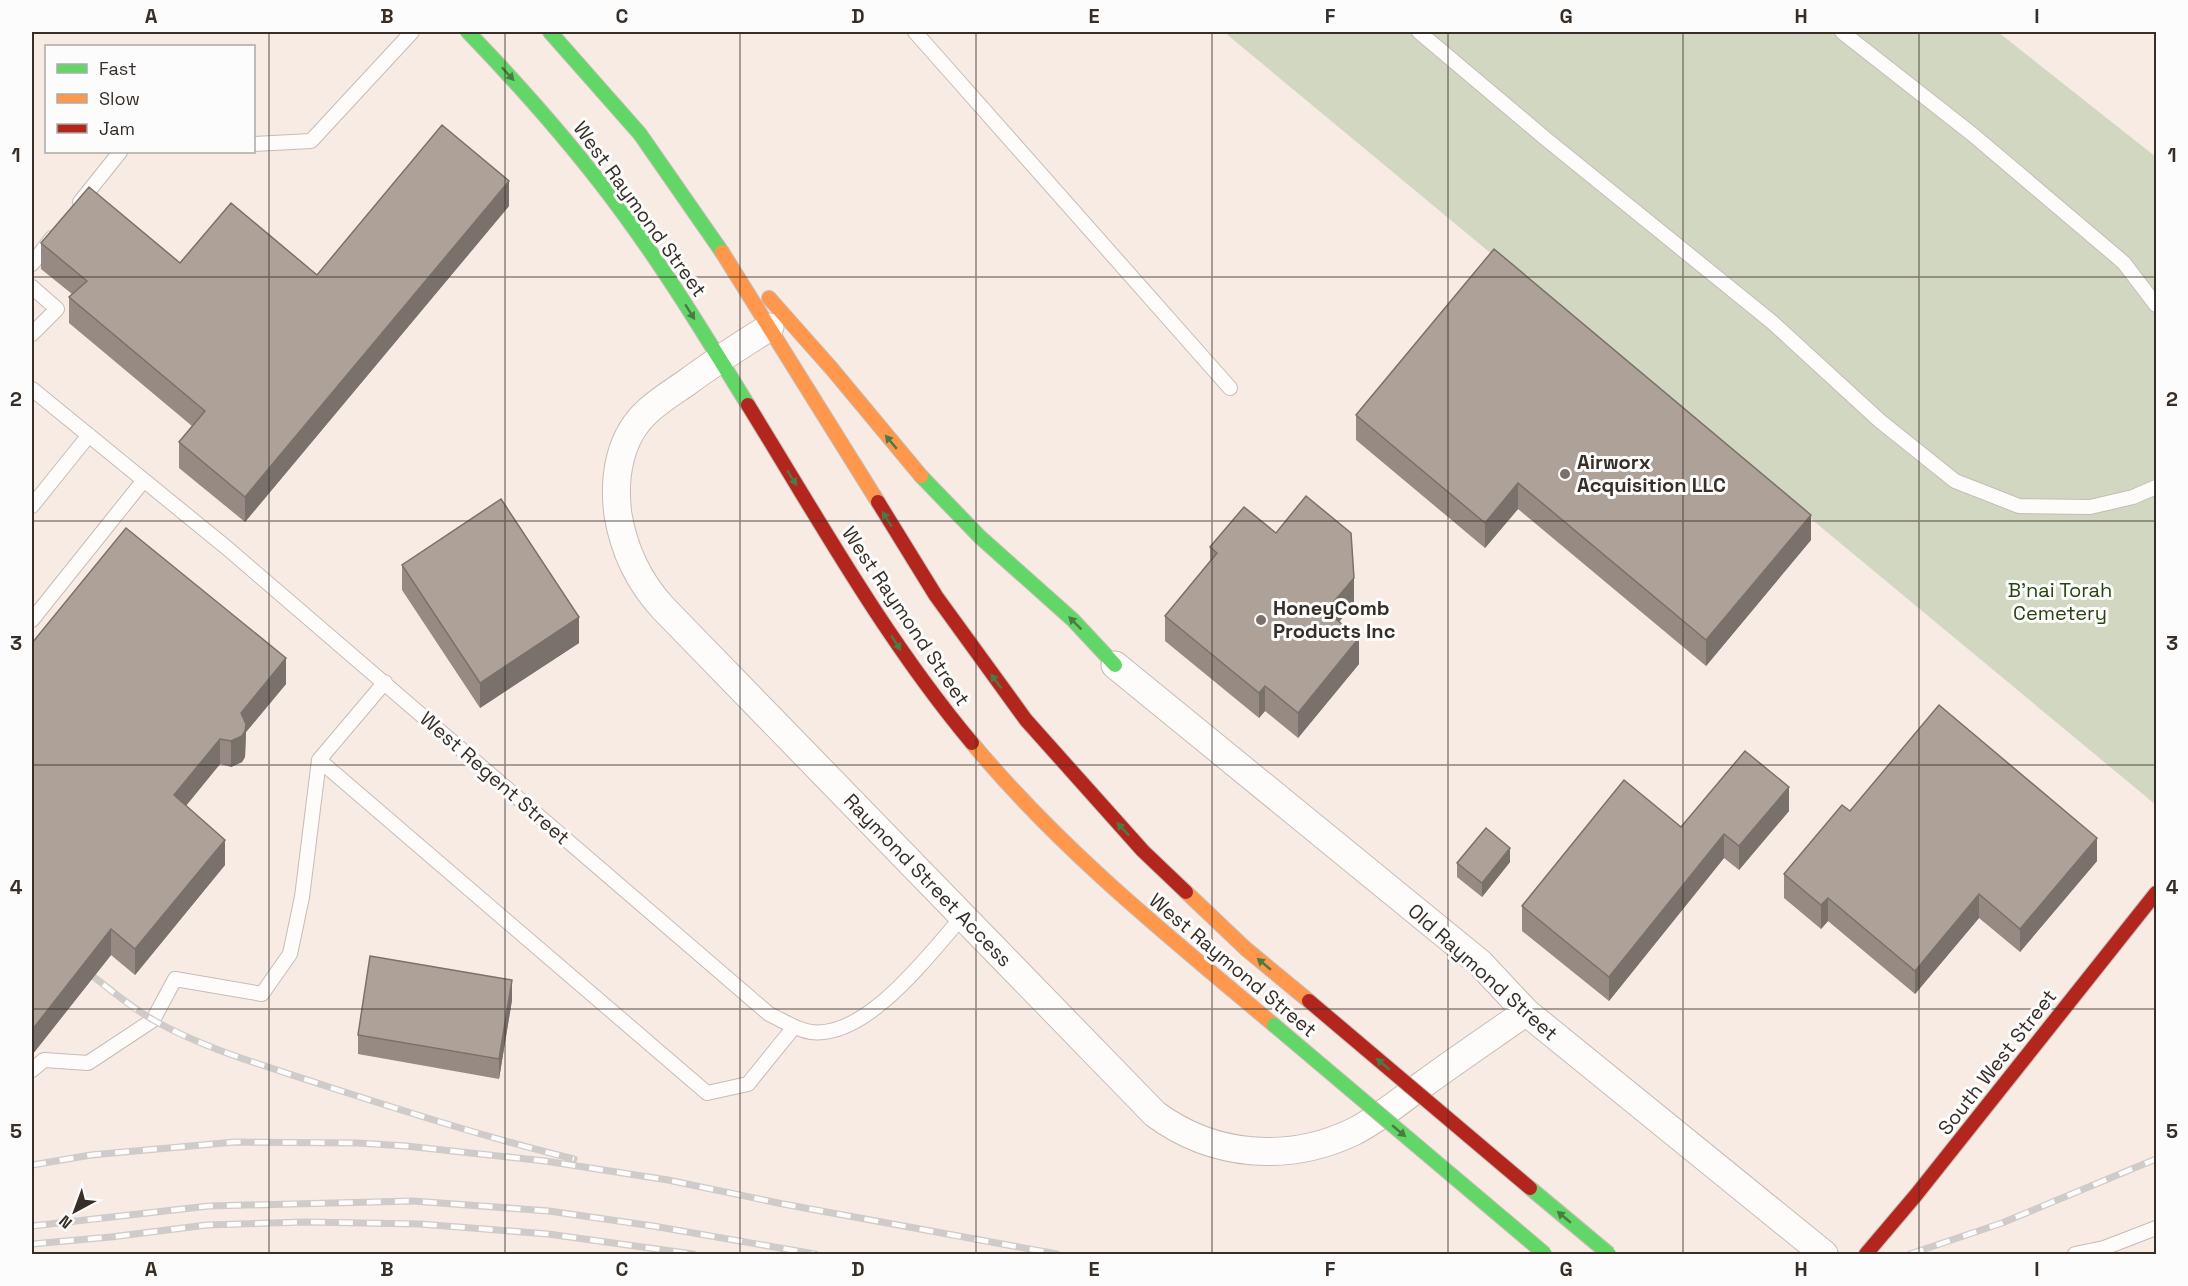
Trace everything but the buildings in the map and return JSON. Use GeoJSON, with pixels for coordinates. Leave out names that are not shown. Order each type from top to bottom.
{"type":"FeatureCollection","features":[{"type":"Feature","properties":{"kind":"main road","name":"West Raymond Street"},"geometry":{"type":"LineString","coordinates":[[468,32],[541,109],[587,165],[669,278],[857,583],[938,702],[997,771],[1095,872],[1545,1254]]}},
{"type":"Feature","properties":{"kind":"main road","name":"West Raymond Street"},"geometry":{"type":"LineString","coordinates":[[550,32],[640,134],[708,229],[936,596],[1026,720],[1143,851],[1246,949],[1609,1254]]}},
{"type":"Feature","properties":{"kind":"main road"},"geometry":{"type":"LineString","coordinates":[[708,229],[832,369],[909,464],[980,537],[1073,620],[1115,665]]}},
{"type":"Feature","properties":{"kind":"main road","name":"South West Street"},"geometry":{"type":"LineString","coordinates":[[1866,1254],[1916,1195],[2157,893]]}},
{"type":"Feature","properties":{"kind":"street","name":"Raymond Street Access"},"geometry":{"type":"LineString","coordinates":[[770,327],[719,359],[649,410],[637,423],[623,446],[619,459],[617,507],[622,535],[636,572],[642,583],[663,608],[1155,1114],[1184,1132],[1219,1146],[1268,1153],[1305,1149],[1328,1143],[1369,1122],[1526,1012]]}},
{"type":"Feature","properties":{"kind":"street","name":"Old Raymond Street"},"geometry":{"type":"LineString","coordinates":[[1115,665],[1480,963],[1526,1012],[1824,1254]]}},
{"type":"Feature","properties":{"kind":"lane"},"geometry":{"type":"LineString","coordinates":[[255,144],[312,141],[412,32]]}},
{"type":"Feature","properties":{"kind":"lane"},"geometry":{"type":"LineString","coordinates":[[915,32],[1230,388]]}},
{"type":"Feature","properties":{"kind":"lane"},"geometry":{"type":"LineString","coordinates":[[1419,32],[1546,139],[1772,322],[1880,421],[1955,481],[2019,506],[2090,507],[2157,487]]}},
{"type":"Feature","properties":{"kind":"lane"},"geometry":{"type":"LineString","coordinates":[[1842,32],[1972,134],[2116,256],[2157,305]]}},
{"type":"Feature","properties":{"kind":"lane"},"geometry":{"type":"LineString","coordinates":[[32,264],[119,153]]}},
{"type":"Feature","properties":{"kind":"lane"},"geometry":{"type":"LineString","coordinates":[[32,287],[57,309],[32,334]]}},
{"type":"Feature","properties":{"kind":"lane","name":"West Regent Street"},"geometry":{"type":"LineString","coordinates":[[32,389],[385,682],[768,1014],[794,1027],[811,1032],[846,1028],[881,1004],[963,916]]}},
{"type":"Feature","properties":{"kind":"lane"},"geometry":{"type":"LineString","coordinates":[[32,506],[89,435]]}},
{"type":"Feature","properties":{"kind":"lane"},"geometry":{"type":"LineString","coordinates":[[32,620],[144,480]]}},
{"type":"Feature","properties":{"kind":"lane"},"geometry":{"type":"LineString","coordinates":[[32,1070],[44,1060],[88,1063],[124,1041],[153,1020],[175,979],[262,994],[290,954],[302,897],[319,760],[385,682]]}},
{"type":"Feature","properties":{"kind":"lane"},"geometry":{"type":"LineString","coordinates":[[319,760],[707,1093],[748,1084],[794,1027]]}},
{"type":"Feature","properties":{"kind":"lane"},"geometry":{"type":"LineString","coordinates":[[2075,1254],[2104,1248],[2157,1228]]}},
{"type":"Feature","properties":{"kind":"green space","name":"B'nai Torah Cemetery"},"geometry":{"type":"Polygon","coordinates":[[[1224,32],[1998,32],[2156,157],[2156,805],[1224,32]]]}},
{"type":"Feature","properties":{"kind":"railway"},"geometry":{"type":"LineString","coordinates":[[81,967],[145,1015],[176,1032],[218,1050],[420,1116],[574,1159]]}},
{"type":"Feature","properties":{"kind":"railway"},"geometry":{"type":"LineString","coordinates":[[32,1165],[91,1155],[235,1142],[358,1143],[406,1146],[545,1161],[668,1180],[783,1204],[1057,1254]]}},
{"type":"Feature","properties":{"kind":"railway"},"geometry":{"type":"LineString","coordinates":[[1910,1254],[2002,1223],[2156,1159]]}},
{"type":"Feature","properties":{"kind":"railway"},"geometry":{"type":"LineString","coordinates":[[32,1226],[209,1206],[413,1201],[549,1211],[815,1254]]}},
{"type":"Feature","properties":{"kind":"railway"},"geometry":{"type":"LineString","coordinates":[[32,1244],[207,1225],[305,1222],[420,1224],[548,1234],[693,1254]]}},
{"type":"Feature","properties":{"kind":"traffic: fast"},"geometry":{"type":"LineString","coordinates":[[468,32],[548,120],[623,213],[672,283],[748,405]]}},
{"type":"Feature","properties":{"kind":"traffic: fast"},"geometry":{"type":"LineString","coordinates":[[550,32],[640,134],[722,252]]}},
{"type":"Feature","properties":{"kind":"traffic: fast"},"geometry":{"type":"LineString","coordinates":[[921,476],[980,537],[1073,620],[1115,665]]}},
{"type":"Feature","properties":{"kind":"traffic: fast"},"geometry":{"type":"LineString","coordinates":[[1274,1025],[1545,1254]]}},
{"type":"Feature","properties":{"kind":"traffic: fast"},"geometry":{"type":"LineString","coordinates":[[1530,1188],[1609,1254]]}},
{"type":"Feature","properties":{"kind":"traffic: slow"},"geometry":{"type":"LineString","coordinates":[[722,252],[878,502]]}},
{"type":"Feature","properties":{"kind":"traffic: slow"},"geometry":{"type":"LineString","coordinates":[[769,298],[832,369],[921,476]]}},
{"type":"Feature","properties":{"kind":"traffic: slow"},"geometry":{"type":"LineString","coordinates":[[972,743],[1006,782],[1079,856],[1155,925],[1274,1025]]}},
{"type":"Feature","properties":{"kind":"traffic: slow"},"geometry":{"type":"LineString","coordinates":[[1186,892],[1246,949],[1309,1001]]}},
{"type":"Feature","properties":{"kind":"traffic: jam"},"geometry":{"type":"LineString","coordinates":[[748,405],[882,621],[940,703],[972,743]]}},
{"type":"Feature","properties":{"kind":"traffic: jam"},"geometry":{"type":"LineString","coordinates":[[878,502],[936,596],[1026,720],[1143,851],[1186,892]]}},
{"type":"Feature","properties":{"kind":"traffic: jam"},"geometry":{"type":"LineString","coordinates":[[1866,1254],[1916,1195],[2156,893]]}},
{"type":"Feature","properties":{"kind":"traffic: jam"},"geometry":{"type":"LineString","coordinates":[[1309,1001],[1530,1188]]}},
{"type":"Feature","properties":{"kind":"place","name":"Airworx Acquisition LLC"},"geometry":{"type":"Point","coordinates":[1565,474]}},
{"type":"Feature","properties":{"kind":"place","name":"HoneyComb Products Inc"},"geometry":{"type":"Point","coordinates":[1261,620]}}]}
